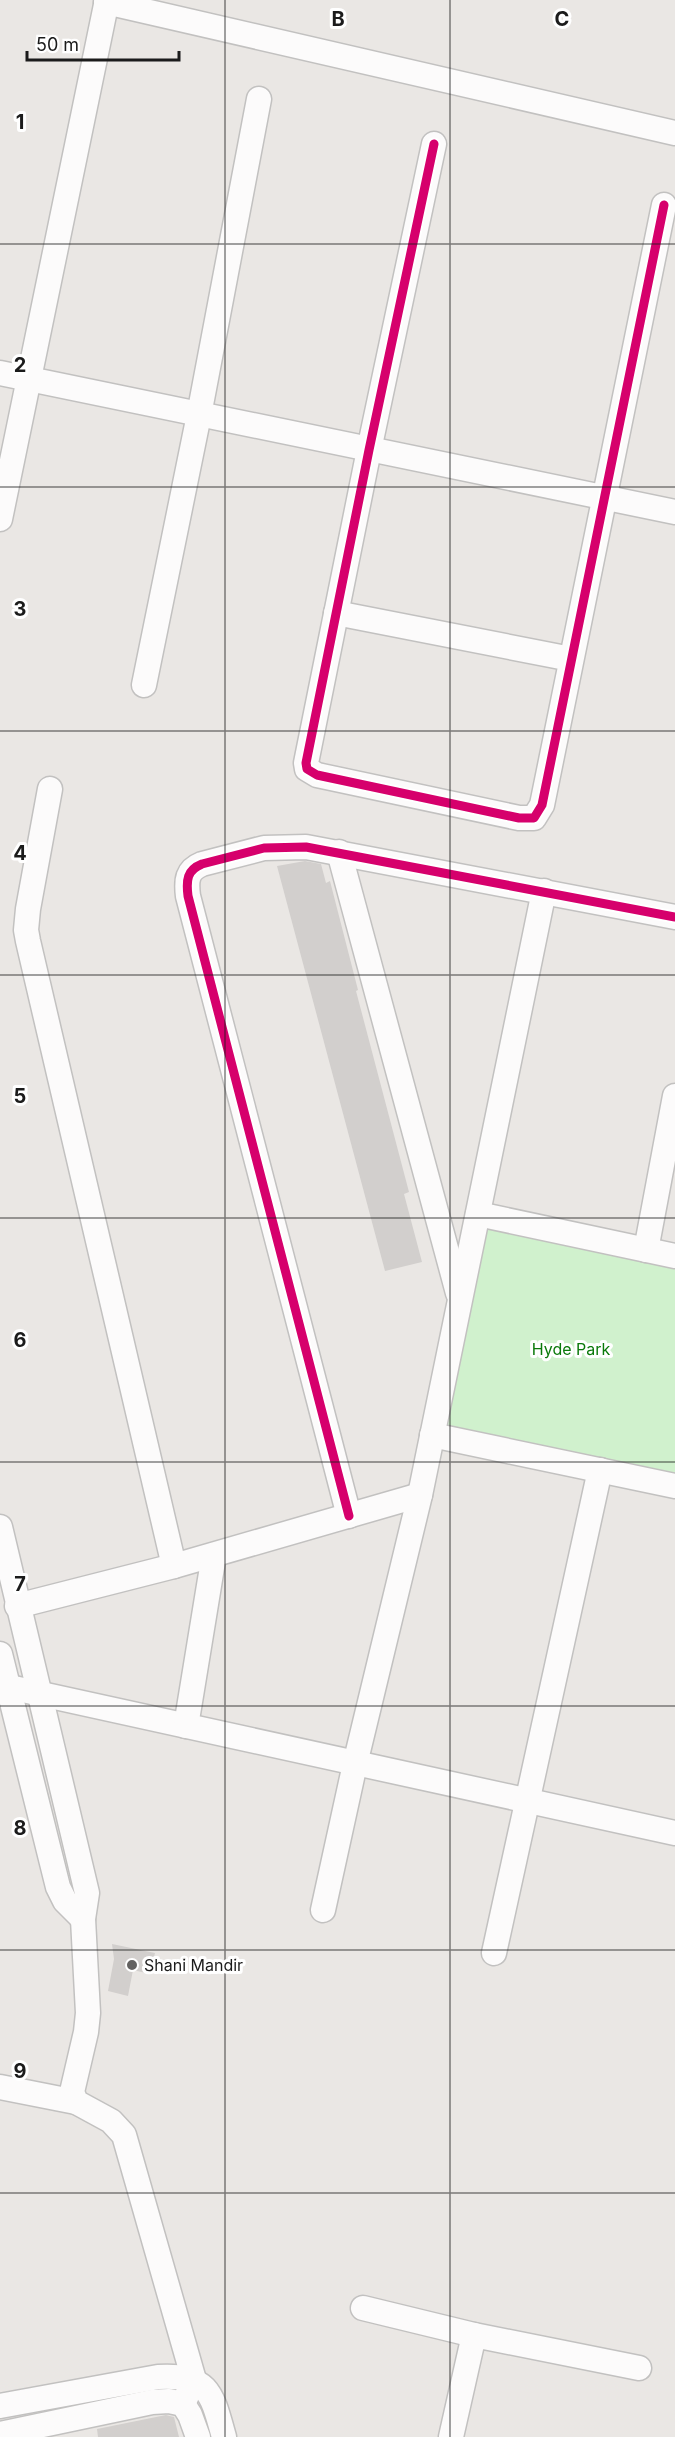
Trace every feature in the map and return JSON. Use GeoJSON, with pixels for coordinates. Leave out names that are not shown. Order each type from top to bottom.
{"type":"FeatureCollection","features":[{"type":"Feature","properties":{"kind":"street"},"geometry":{"type":"LineString","coordinates":[[0,519],[106,1],[674,127]]}},
{"type":"Feature","properties":{"kind":"street"},"geometry":{"type":"LineString","coordinates":[[144,686],[200,415],[259,99]]}},
{"type":"Feature","properties":{"kind":"street"},"geometry":{"type":"LineString","coordinates":[[434,144],[306,763],[307,769],[317,776],[519,818],[534,818],[542,805],[664,205]]}},
{"type":"Feature","properties":{"kind":"street"},"geometry":{"type":"LineString","coordinates":[[0,373],[675,512]]}},
{"type":"Feature","properties":{"kind":"street"},"geometry":{"type":"LineString","coordinates":[[336,613],[571,659]]}},
{"type":"Feature","properties":{"kind":"street"},"geometry":{"type":"LineString","coordinates":[[50,789],[26,922],[28,940],[174,1566]]}},
{"type":"Feature","properties":{"kind":"street"},"geometry":{"type":"LineString","coordinates":[[349,1516],[186,884],[188,874],[194,867],[264,848],[306,847],[675,917]]}},
{"type":"Feature","properties":{"kind":"street"},"geometry":{"type":"LineString","coordinates":[[339,852],[460,1299]]}},
{"type":"Feature","properties":{"kind":"street"},"geometry":{"type":"LineString","coordinates":[[322,1910],[420,1495],[544,891]]}},
{"type":"Feature","properties":{"kind":"street"},"geometry":{"type":"LineString","coordinates":[[646,1250],[675,1096]]}},
{"type":"Feature","properties":{"kind":"street"},"geometry":{"type":"LineString","coordinates":[[477,1214],[675,1256]]}},
{"type":"Feature","properties":{"kind":"street"},"geometry":{"type":"LineString","coordinates":[[432,1436],[675,1486]]}},
{"type":"Feature","properties":{"kind":"street"},"geometry":{"type":"LineString","coordinates":[[494,1953],[600,1470]]}},
{"type":"Feature","properties":{"kind":"street"},"geometry":{"type":"LineString","coordinates":[[17,1606],[214,1555],[420,1495]]}},
{"type":"Feature","properties":{"kind":"street"},"geometry":{"type":"LineString","coordinates":[[0,1527],[17,1606],[86,1883],[87,1893],[83,1919],[88,2013],[86,2032],[72,2092],[76,2103]]}},
{"type":"Feature","properties":{"kind":"street"},"geometry":{"type":"LineString","coordinates":[[186,1726],[214,1555]]}},
{"type":"Feature","properties":{"kind":"street"},"geometry":{"type":"LineString","coordinates":[[0,1654],[4,1686],[58,1887],[65,1901],[83,1919]]}},
{"type":"Feature","properties":{"kind":"street"},"geometry":{"type":"LineString","coordinates":[[4,1686],[675,1833]]}},
{"type":"Feature","properties":{"kind":"street"},"geometry":{"type":"LineString","coordinates":[[0,2087],[76,2103],[111,2121],[124,2135],[194,2380],[183,2404]]}},
{"type":"Feature","properties":{"kind":"street"},"geometry":{"type":"LineString","coordinates":[[363,2308],[474,2335],[639,2368]]}},
{"type":"Feature","properties":{"kind":"street"},"geometry":{"type":"LineString","coordinates":[[451,2437],[474,2335]]}},
{"type":"Feature","properties":{"kind":"street"},"geometry":{"type":"LineString","coordinates":[[0,2406],[158,2376],[176,2376],[194,2380],[208,2392],[216,2406],[224,2437]]}},
{"type":"Feature","properties":{"kind":"street"},"geometry":{"type":"LineString","coordinates":[[0,2434],[38,2431],[152,2402],[169,2401],[183,2404],[190,2415],[198,2437]]}},
{"type":"Feature","properties":{"kind":"green space","name":"Hyde Park"},"geometry":{"type":"Polygon","coordinates":[[[486,1224],[675,1265],[675,1477],[446,1431],[486,1224]]]}},
{"type":"Feature","properties":{"kind":"building"},"geometry":{"type":"Polygon","coordinates":[[[305,861],[321,864],[326,883],[330,881],[358,990],[356,991],[409,1192],[404,1194],[422,1262],[385,1271],[277,866],[305,861]]]}},
{"type":"Feature","properties":{"kind":"building","name":"Shani Mandir"},"geometry":{"type":"Polygon","coordinates":[[[112,1944],[155,1953],[150,1974],[133,1970],[128,1996],[108,1991],[114,1959],[112,1944]]]}},
{"type":"Feature","properties":{"kind":"building"},"geometry":{"type":"Polygon","coordinates":[[[166,2415],[174,2417],[179,2437],[98,2437],[97,2429],[166,2415]]]}},
{"type":"Feature","properties":{"kind":"cycle path"},"geometry":{"type":"LineString","coordinates":[[434,144],[306,763],[307,769],[317,775],[519,818],[534,818],[542,805],[664,205]]}},
{"type":"Feature","properties":{"kind":"cycle path"},"geometry":{"type":"LineString","coordinates":[[349,1516],[188,896],[187,885],[190,873],[202,864],[264,848],[306,847],[675,917]]}},
{"type":"Feature","properties":{"kind":"place","name":"Shani Mandir"},"geometry":{"type":"Point","coordinates":[132,1965]}}]}
